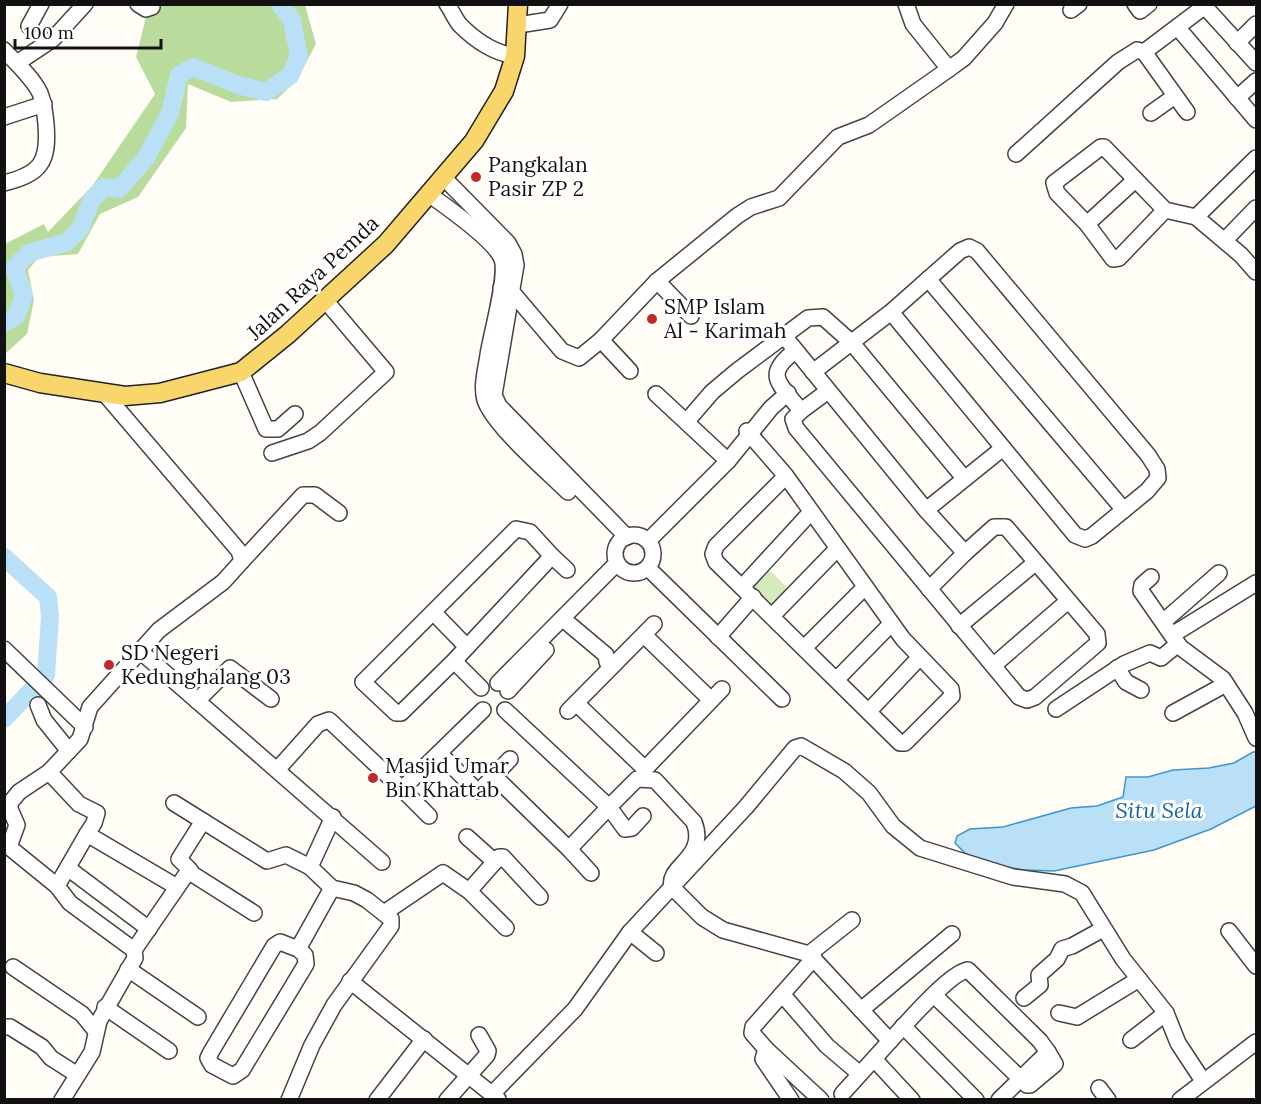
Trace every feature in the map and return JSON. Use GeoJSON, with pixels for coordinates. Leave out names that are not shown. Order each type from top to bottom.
{"type":"FeatureCollection","features":[{"type":"Feature","properties":{"kind":"main road","name":"Jalan Raya Pemda"},"geometry":{"type":"LineString","coordinates":[[4,373],[40,384],[125,396],[160,393],[241,372],[386,244],[430,195],[489,120],[504,91],[515,56],[518,4]]}},
{"type":"Feature","properties":{"kind":"street"},"geometry":{"type":"LineString","coordinates":[[28,26],[41,4]]}},
{"type":"Feature","properties":{"kind":"street"},"geometry":{"type":"LineString","coordinates":[[447,4],[460,25],[478,40],[498,53],[515,56]]}},
{"type":"Feature","properties":{"kind":"street"},"geometry":{"type":"LineString","coordinates":[[518,25],[550,20],[560,4]]}},
{"type":"Feature","properties":{"kind":"street"},"geometry":{"type":"LineString","coordinates":[[906,4],[913,24],[950,69]]}},
{"type":"Feature","properties":{"kind":"street"},"geometry":{"type":"LineString","coordinates":[[506,290],[562,351],[579,358],[601,340],[657,281],[737,216],[751,207],[779,198],[838,137],[868,125],[950,69],[980,40],[1006,4]]}},
{"type":"Feature","properties":{"kind":"street"},"geometry":{"type":"LineString","coordinates":[[1135,4],[1140,11],[1149,4]]}},
{"type":"Feature","properties":{"kind":"street"},"geometry":{"type":"LineString","coordinates":[[17,63],[46,45],[78,7]]}},
{"type":"Feature","properties":{"kind":"street"},"geometry":{"type":"LineString","coordinates":[[1144,52],[1178,28],[1191,9],[1207,9],[1257,63]]}},
{"type":"Feature","properties":{"kind":"street"},"geometry":{"type":"LineString","coordinates":[[1237,43],[1257,24]]}},
{"type":"Feature","properties":{"kind":"street"},"geometry":{"type":"LineString","coordinates":[[1178,28],[1257,120]]}},
{"type":"Feature","properties":{"kind":"street"},"geometry":{"type":"LineString","coordinates":[[4,50],[39,91],[44,104],[45,158],[32,174],[4,183]]}},
{"type":"Feature","properties":{"kind":"street"},"geometry":{"type":"LineString","coordinates":[[1016,154],[1118,62],[1137,50],[1144,52],[1187,112]]}},
{"type":"Feature","properties":{"kind":"street"},"geometry":{"type":"LineString","coordinates":[[1237,98],[1257,81]]}},
{"type":"Feature","properties":{"kind":"street"},"geometry":{"type":"LineString","coordinates":[[1151,113],[1175,96]]}},
{"type":"Feature","properties":{"kind":"street"},"geometry":{"type":"LineString","coordinates":[[4,117],[44,104]]}},
{"type":"Feature","properties":{"kind":"street"},"geometry":{"type":"LineString","coordinates":[[1166,210],[1116,259],[1110,257],[1087,224],[1057,193],[1054,183],[1101,147],[1108,149],[1166,210],[1196,217],[1225,240],[1257,272]]}},
{"type":"Feature","properties":{"kind":"street"},"geometry":{"type":"LineString","coordinates":[[1196,217],[1257,158]]}},
{"type":"Feature","properties":{"kind":"street"},"geometry":{"type":"LineString","coordinates":[[444,178],[471,207],[487,231]]}},
{"type":"Feature","properties":{"kind":"street"},"geometry":{"type":"LineString","coordinates":[[1087,224],[1135,180]]}},
{"type":"Feature","properties":{"kind":"street"},"geometry":{"type":"LineString","coordinates":[[430,195],[487,231],[514,254],[516,265],[506,290],[484,397],[489,410],[555,471],[653,554],[648,568]]}},
{"type":"Feature","properties":{"kind":"street"},"geometry":{"type":"LineString","coordinates":[[1225,240],[1254,214]]}},
{"type":"Feature","properties":{"kind":"street"},"geometry":{"type":"LineString","coordinates":[[813,372],[891,312],[960,251],[969,248],[977,251],[1157,469],[1158,478],[1092,536],[1081,538],[1067,527],[891,312]]}},
{"type":"Feature","properties":{"kind":"street"},"geometry":{"type":"LineString","coordinates":[[928,279],[1124,510]]}},
{"type":"Feature","properties":{"kind":"street"},"geometry":{"type":"LineString","coordinates":[[657,281],[691,316]]}},
{"type":"Feature","properties":{"kind":"street"},"geometry":{"type":"LineString","coordinates":[[272,453],[308,441],[320,433],[387,372],[325,300]]}},
{"type":"Feature","properties":{"kind":"street"},"geometry":{"type":"LineString","coordinates":[[687,421],[712,392],[784,336],[815,316],[833,324],[852,343],[964,478]]}},
{"type":"Feature","properties":{"kind":"street"},"geometry":{"type":"LineString","coordinates":[[784,336],[926,510],[965,554]]}},
{"type":"Feature","properties":{"kind":"street"},"geometry":{"type":"LineString","coordinates":[[601,340],[630,371]]}},
{"type":"Feature","properties":{"kind":"street"},"geometry":{"type":"LineString","coordinates":[[795,351],[780,362],[776,372],[801,411]]}},
{"type":"Feature","properties":{"kind":"street"},"geometry":{"type":"LineString","coordinates":[[241,372],[266,429],[278,429],[295,414]]}},
{"type":"Feature","properties":{"kind":"street"},"geometry":{"type":"LineString","coordinates":[[828,391],[793,419],[796,428],[959,626],[994,665],[1013,690],[1027,700],[1035,697],[1098,643],[1097,634],[1035,563],[1012,532],[1000,525],[965,554],[929,589]]}},
{"type":"Feature","properties":{"kind":"street"},"geometry":{"type":"LineString","coordinates":[[104,393],[239,551],[242,561]]}},
{"type":"Feature","properties":{"kind":"street"},"geometry":{"type":"LineString","coordinates":[[648,568],[632,573],[621,567],[615,553],[634,539],[724,458],[788,393]]}},
{"type":"Feature","properties":{"kind":"street"},"geometry":{"type":"LineString","coordinates":[[656,394],[724,458]]}},
{"type":"Feature","properties":{"kind":"street"},"geometry":{"type":"LineString","coordinates":[[750,431],[786,476],[891,624],[949,687],[952,696],[904,744],[716,562],[714,550],[786,476]]}},
{"type":"Feature","properties":{"kind":"street"},"geometry":{"type":"LineString","coordinates":[[926,510],[1003,448]]}},
{"type":"Feature","properties":{"kind":"street"},"geometry":{"type":"LineString","coordinates":[[134,950],[70,903],[57,886],[9,847],[17,825],[10,809],[10,803],[20,792],[49,772],[69,751],[86,727],[90,707],[159,630],[223,582],[303,495],[315,495],[339,513]]}},
{"type":"Feature","properties":{"kind":"street"},"geometry":{"type":"LineString","coordinates":[[718,638],[748,592],[811,512]]}},
{"type":"Feature","properties":{"kind":"street"},"geometry":{"type":"LineString","coordinates":[[552,556],[454,661],[401,713],[396,713],[363,682],[516,529],[522,528],[530,532],[567,570]]}},
{"type":"Feature","properties":{"kind":"street"},"geometry":{"type":"LineString","coordinates":[[772,616],[837,549]]}},
{"type":"Feature","properties":{"kind":"street"},"geometry":{"type":"LineString","coordinates":[[959,626],[1035,563]]}},
{"type":"Feature","properties":{"kind":"street"},"geometry":{"type":"LineString","coordinates":[[454,661],[482,688],[503,687],[621,567]]}},
{"type":"Feature","properties":{"kind":"street"},"geometry":{"type":"LineString","coordinates":[[648,568],[782,699]]}},
{"type":"Feature","properties":{"kind":"street"},"geometry":{"type":"LineString","coordinates":[[1056,709],[1117,668],[1150,653],[1161,658],[1171,633],[1219,573]]}},
{"type":"Feature","properties":{"kind":"street"},"geometry":{"type":"LineString","coordinates":[[1151,577],[1142,585],[1141,591],[1171,633],[1226,684],[1257,738]]}},
{"type":"Feature","properties":{"kind":"street"},"geometry":{"type":"LineString","coordinates":[[1171,633],[1257,583]]}},
{"type":"Feature","properties":{"kind":"street"},"geometry":{"type":"LineString","coordinates":[[805,647],[864,588]]}},
{"type":"Feature","properties":{"kind":"street"},"geometry":{"type":"LineString","coordinates":[[994,665],[1068,601]]}},
{"type":"Feature","properties":{"kind":"street"},"geometry":{"type":"LineString","coordinates":[[434,613],[467,647]]}},
{"type":"Feature","properties":{"kind":"street"},"geometry":{"type":"LineString","coordinates":[[566,622],[606,655],[610,664]]}},
{"type":"Feature","properties":{"kind":"street"},"geometry":{"type":"LineString","coordinates":[[837,679],[891,624]]}},
{"type":"Feature","properties":{"kind":"street"},"geometry":{"type":"LineString","coordinates":[[649,629],[717,694],[645,769],[572,707],[610,664],[649,629]]}},
{"type":"Feature","properties":{"kind":"street"},"geometry":{"type":"LineString","coordinates":[[140,651],[382,862]]}},
{"type":"Feature","properties":{"kind":"street"},"geometry":{"type":"LineString","coordinates":[[10,655],[86,727]]}},
{"type":"Feature","properties":{"kind":"street"},"geometry":{"type":"LineString","coordinates":[[869,711],[920,657]]}},
{"type":"Feature","properties":{"kind":"street"},"geometry":{"type":"LineString","coordinates":[[197,701],[230,668],[271,699]]}},
{"type":"Feature","properties":{"kind":"street"},"geometry":{"type":"LineString","coordinates":[[1117,668],[1126,682],[1141,690]]}},
{"type":"Feature","properties":{"kind":"street"},"geometry":{"type":"LineString","coordinates":[[1173,713],[1226,684]]}},
{"type":"Feature","properties":{"kind":"street"},"geometry":{"type":"LineString","coordinates":[[503,687],[510,695],[506,710]]}},
{"type":"Feature","properties":{"kind":"street"},"geometry":{"type":"LineString","coordinates":[[482,688],[478,699],[483,710],[494,715],[506,710]]}},
{"type":"Feature","properties":{"kind":"street"},"geometry":{"type":"LineString","coordinates":[[38,705],[44,720],[69,751]]}},
{"type":"Feature","properties":{"kind":"street"},"geometry":{"type":"LineString","coordinates":[[402,789],[483,710]]}},
{"type":"Feature","properties":{"kind":"street"},"geometry":{"type":"LineString","coordinates":[[506,710],[609,807],[625,829],[632,828],[642,816]]}},
{"type":"Feature","properties":{"kind":"street"},"geometry":{"type":"LineString","coordinates":[[277,770],[318,724],[329,720],[429,816]]}},
{"type":"Feature","properties":{"kind":"street"},"geometry":{"type":"LineString","coordinates":[[350,981],[470,1074],[496,1097],[575,1009],[630,932],[746,807],[795,748],[806,748],[844,771],[869,793],[893,826],[920,848],[1013,877],[1072,887],[1086,897],[1103,929],[1166,1013],[1178,1043],[1203,1081]]}},
{"type":"Feature","properties":{"kind":"street"},"geometry":{"type":"LineString","coordinates":[[439,753],[479,791],[510,759]]}},
{"type":"Feature","properties":{"kind":"street"},"geometry":{"type":"LineString","coordinates":[[49,772],[72,797],[97,813],[69,869],[57,886]]}},
{"type":"Feature","properties":{"kind":"street"},"geometry":{"type":"LineString","coordinates":[[494,777],[591,873]]}},
{"type":"Feature","properties":{"kind":"street"},"geometry":{"type":"LineString","coordinates":[[569,849],[637,779],[652,778],[694,822],[699,840],[672,877],[672,887],[702,917],[723,930],[811,956],[890,1041]]}},
{"type":"Feature","properties":{"kind":"street"},"geometry":{"type":"LineString","coordinates":[[174,803],[267,861],[286,855],[292,856],[308,865],[332,888],[354,893],[391,919],[391,926],[350,981],[312,1045],[289,1100]]}},
{"type":"Feature","properties":{"kind":"street"},"geometry":{"type":"LineString","coordinates":[[308,865],[333,817]]}},
{"type":"Feature","properties":{"kind":"street"},"geometry":{"type":"LineString","coordinates":[[202,821],[179,859],[190,870],[189,873],[254,913]]}},
{"type":"Feature","properties":{"kind":"street"},"geometry":{"type":"LineString","coordinates":[[87,834],[177,887]]}},
{"type":"Feature","properties":{"kind":"street"},"geometry":{"type":"LineString","coordinates":[[467,837],[495,862]]}},
{"type":"Feature","properties":{"kind":"street"},"geometry":{"type":"LineString","coordinates":[[469,891],[495,862],[503,857],[540,897]]}},
{"type":"Feature","properties":{"kind":"street"},"geometry":{"type":"LineString","coordinates":[[69,869],[149,929]]}},
{"type":"Feature","properties":{"kind":"street"},"geometry":{"type":"LineString","coordinates":[[62,1100],[76,1074],[92,1052],[100,1019],[135,958],[134,950],[189,873]]}},
{"type":"Feature","properties":{"kind":"street"},"geometry":{"type":"LineString","coordinates":[[384,913],[443,873],[469,891],[506,928]]}},
{"type":"Feature","properties":{"kind":"street"},"geometry":{"type":"LineString","coordinates":[[298,949],[332,888]]}},
{"type":"Feature","properties":{"kind":"street"},"geometry":{"type":"LineString","coordinates":[[821,1100],[752,1033],[753,1028],[811,956],[852,920]]}},
{"type":"Feature","properties":{"kind":"street"},"geometry":{"type":"LineString","coordinates":[[1024,998],[1040,985],[1039,975],[1057,959],[1062,949],[1103,929]]}},
{"type":"Feature","properties":{"kind":"street"},"geometry":{"type":"LineString","coordinates":[[1229,931],[1257,966]]}},
{"type":"Feature","properties":{"kind":"street"},"geometry":{"type":"LineString","coordinates":[[630,932],[656,953]]}},
{"type":"Feature","properties":{"kind":"street"},"geometry":{"type":"LineString","coordinates":[[861,1010],[952,934]]}},
{"type":"Feature","properties":{"kind":"street"},"geometry":{"type":"LineString","coordinates":[[280,942],[298,949],[305,955],[306,964],[242,1070],[233,1076],[212,1065],[208,1058],[211,1052],[274,946],[280,942]]}},
{"type":"Feature","properties":{"kind":"street"},"geometry":{"type":"LineString","coordinates":[[13,967],[82,1014],[100,1019],[170,1051]]}},
{"type":"Feature","properties":{"kind":"street"},"geometry":{"type":"LineString","coordinates":[[128,969],[198,1017]]}},
{"type":"Feature","properties":{"kind":"street"},"geometry":{"type":"LineString","coordinates":[[842,1098],[903,1026],[961,971],[968,970],[1041,1041],[1048,1052],[999,1100]]}},
{"type":"Feature","properties":{"kind":"street"},"geometry":{"type":"LineString","coordinates":[[1059,1013],[1077,1017],[1139,979]]}},
{"type":"Feature","properties":{"kind":"street"},"geometry":{"type":"LineString","coordinates":[[782,994],[827,1046],[860,1074]]}},
{"type":"Feature","properties":{"kind":"street"},"geometry":{"type":"LineString","coordinates":[[934,995],[1020,1081]]}},
{"type":"Feature","properties":{"kind":"street"},"geometry":{"type":"LineString","coordinates":[[1131,1040],[1166,1013]]}},
{"type":"Feature","properties":{"kind":"street"},"geometry":{"type":"LineString","coordinates":[[903,1026],[976,1100]]}},
{"type":"Feature","properties":{"kind":"street"},"geometry":{"type":"LineString","coordinates":[[4,1027],[10,1027],[42,1047],[51,1058],[76,1074]]}},
{"type":"Feature","properties":{"kind":"street"},"geometry":{"type":"LineString","coordinates":[[447,1100],[488,1055],[479,1035]]}},
{"type":"Feature","properties":{"kind":"street"},"geometry":{"type":"LineString","coordinates":[[377,1100],[424,1039]]}},
{"type":"Feature","properties":{"kind":"street"},"geometry":{"type":"LineString","coordinates":[[1180,1100],[1257,1042]]}},
{"type":"Feature","properties":{"kind":"street"},"geometry":{"type":"LineString","coordinates":[[766,1049],[763,1059],[766,1066],[791,1100]]}},
{"type":"Feature","properties":{"kind":"street"},"geometry":{"type":"LineString","coordinates":[[874,1059],[912,1100]]}},
{"type":"Feature","properties":{"kind":"green space"},"geometry":{"type":"Polygon","coordinates":[[[159,5],[305,5],[316,44],[296,81],[277,99],[231,102],[188,84],[186,128],[138,197],[100,214],[78,254],[39,257],[28,270],[34,300],[27,334],[5,354],[5,244],[44,224],[48,232],[93,185],[155,94],[136,57],[147,13],[159,5]]]}},
{"type":"Feature","properties":{"kind":"green space"},"geometry":{"type":"Polygon","coordinates":[[[765,566],[789,589],[773,610],[747,586],[765,566]]]}},
{"type":"Feature","properties":{"kind":"water","name":"Situ Sela"},"geometry":{"type":"Polygon","coordinates":[[[1256,752],[1256,806],[1211,829],[1154,850],[1054,871],[1023,870],[993,864],[966,854],[955,843],[957,836],[970,829],[1003,827],[1071,808],[1097,806],[1123,797],[1126,777],[1148,777],[1173,770],[1209,768],[1234,763],[1256,752]]]}},
{"type":"Feature","properties":{"kind":"waterway"},"geometry":{"type":"LineString","coordinates":[[4,323],[16,317],[24,295],[14,268],[29,253],[67,242],[80,229],[91,201],[104,187],[119,189],[146,158],[170,113],[179,75],[193,67],[238,85],[266,92],[290,76],[299,56],[292,20],[280,4]]}},
{"type":"Feature","properties":{"kind":"waterway"},"geometry":{"type":"LineString","coordinates":[[4,557],[48,597],[50,617],[46,675],[4,719]]}},
{"type":"Feature","properties":{"kind":"place","name":"Pangkalan Pasir ZP 2"},"geometry":{"type":"Point","coordinates":[476,177]}},
{"type":"Feature","properties":{"kind":"place","name":"SMP Islam Al - Karimah"},"geometry":{"type":"Point","coordinates":[652,319]}},
{"type":"Feature","properties":{"kind":"place","name":"SD Negeri Kedunghalang 03"},"geometry":{"type":"Point","coordinates":[109,665]}},
{"type":"Feature","properties":{"kind":"place","name":"Masjid Umar Bin Khattab"},"geometry":{"type":"Point","coordinates":[373,778]}}]}
